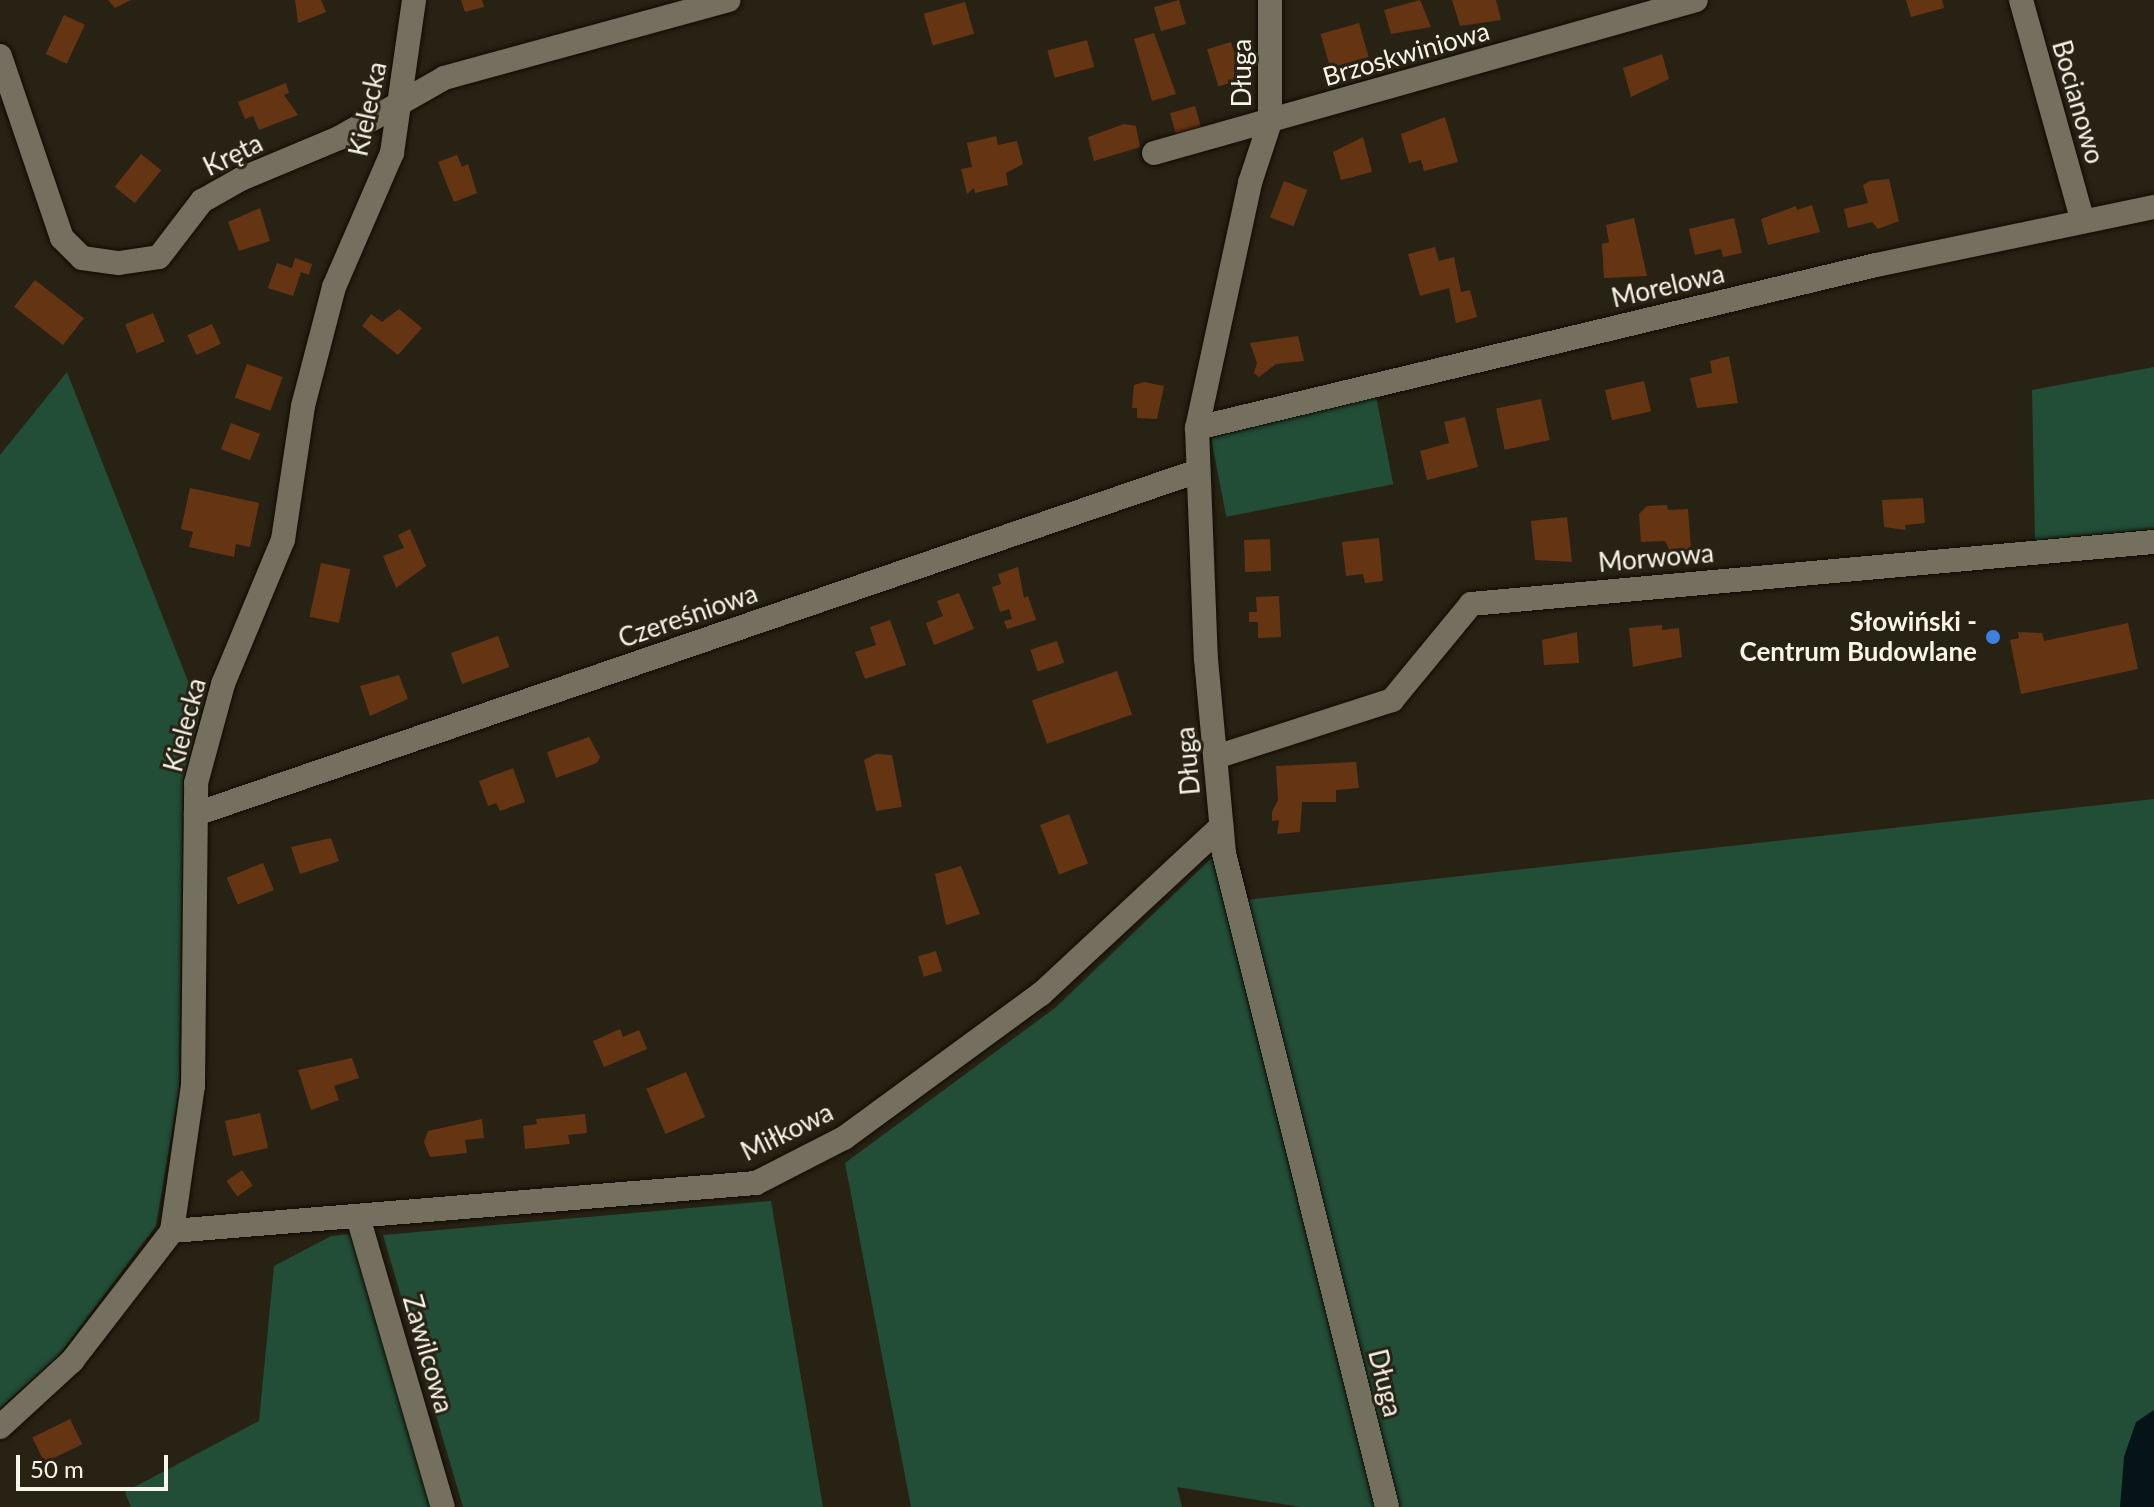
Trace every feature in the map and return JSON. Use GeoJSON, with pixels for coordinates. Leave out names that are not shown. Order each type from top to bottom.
{"type":"FeatureCollection","features":[{"type":"Feature","properties":{"kind":"street","name":"Kielecka"},"geometry":{"type":"LineString","coordinates":[[0,1427],[72,1361],[172,1231],[193,1086],[196,783],[223,684],[283,540],[303,406],[334,287],[392,153],[403,102],[414,0]]}},
{"type":"Feature","properties":{"kind":"street","name":"Kręta"},"geometry":{"type":"LineString","coordinates":[[0,56],[62,238],[82,258],[119,263],[159,257],[202,201],[241,179],[339,138],[444,78],[729,0]]}},
{"type":"Feature","properties":{"kind":"street","name":"Długa"},"geometry":{"type":"LineString","coordinates":[[1270,0],[1270,122],[1250,183],[1197,428],[1206,659],[1221,827],[1234,898],[1387,1507]]}},
{"type":"Feature","properties":{"kind":"street","name":"Brzoskwiniowa"},"geometry":{"type":"LineString","coordinates":[[1154,153],[1696,0]]}},
{"type":"Feature","properties":{"kind":"street","name":"Bocianowo"},"geometry":{"type":"LineString","coordinates":[[2021,0],[2082,218]]}},
{"type":"Feature","properties":{"kind":"street","name":"Morelowa"},"geometry":{"type":"LineString","coordinates":[[1197,428],[2082,218],[2154,207]]}},
{"type":"Feature","properties":{"kind":"street","name":"Czereśniowa"},"geometry":{"type":"LineString","coordinates":[[196,814],[1198,471]]}},
{"type":"Feature","properties":{"kind":"street","name":"Morwowa"},"geometry":{"type":"LineString","coordinates":[[1216,757],[1392,700],[1471,604],[2154,542]]}},
{"type":"Feature","properties":{"kind":"street","name":"Miłkowa"},"geometry":{"type":"LineString","coordinates":[[172,1231],[756,1183],[844,1138],[1041,994],[1221,827]]}},
{"type":"Feature","properties":{"kind":"street","name":"Zawilcowa"},"geometry":{"type":"LineString","coordinates":[[358,1217],[443,1507]]}},
{"type":"Feature","properties":{"kind":"green space"},"geometry":{"type":"Polygon","coordinates":[[[2154,367],[2154,529],[2035,540],[2032,390],[2154,367]]]}},
{"type":"Feature","properties":{"kind":"green space"},"geometry":{"type":"Polygon","coordinates":[[[67,372],[200,712],[183,779],[179,1089],[156,1226],[58,1356],[0,1408],[0,455],[67,372]]]}},
{"type":"Feature","properties":{"kind":"green space"},"geometry":{"type":"Polygon","coordinates":[[[1376,396],[1393,484],[1226,517],[1209,428],[1376,396]]]}},
{"type":"Feature","properties":{"kind":"green space"},"geometry":{"type":"Polygon","coordinates":[[[2154,799],[2154,1507],[1300,1507],[1177,1487],[1182,1507],[911,1507],[845,1163],[1055,1008],[1216,854],[1227,902],[2154,799]]]}},
{"type":"Feature","properties":{"kind":"green space"},"geometry":{"type":"Polygon","coordinates":[[[771,1201],[823,1507],[463,1507],[383,1235],[771,1201]]]}},
{"type":"Feature","properties":{"kind":"green space"},"geometry":{"type":"Polygon","coordinates":[[[352,1234],[433,1507],[131,1507],[125,1492],[259,1421],[274,1266],[331,1236],[352,1234]]]}},
{"type":"Feature","properties":{"kind":"shaded area"},"geometry":{"type":"Polygon","coordinates":[[[2154,1410],[2154,1507],[2120,1507],[2124,1457],[2136,1422],[2154,1410]]]}},
{"type":"Feature","properties":{"kind":"building"},"geometry":{"type":"Polygon","coordinates":[[[108,0],[131,0],[115,8],[108,0]]]}},
{"type":"Feature","properties":{"kind":"building"},"geometry":{"type":"Polygon","coordinates":[[[295,0],[321,0],[326,12],[298,23],[295,0]]]}},
{"type":"Feature","properties":{"kind":"building"},"geometry":{"type":"Polygon","coordinates":[[[461,0],[482,0],[484,7],[465,12],[461,0]]]}},
{"type":"Feature","properties":{"kind":"building"},"geometry":{"type":"Polygon","coordinates":[[[1179,0],[1186,24],[1161,31],[1154,7],[1179,0]]]}},
{"type":"Feature","properties":{"kind":"building"},"geometry":{"type":"Polygon","coordinates":[[[1420,0],[1431,27],[1391,34],[1384,10],[1420,0]]]}},
{"type":"Feature","properties":{"kind":"building"},"geometry":{"type":"Polygon","coordinates":[[[1452,0],[1496,0],[1501,20],[1460,26],[1452,0]]]}},
{"type":"Feature","properties":{"kind":"building"},"geometry":{"type":"Polygon","coordinates":[[[1906,0],[1942,0],[1944,8],[1911,17],[1906,0]]]}},
{"type":"Feature","properties":{"kind":"building"},"geometry":{"type":"Polygon","coordinates":[[[965,2],[974,34],[933,46],[924,14],[965,2]]]}},
{"type":"Feature","properties":{"kind":"building"},"geometry":{"type":"Polygon","coordinates":[[[64,15],[85,25],[67,64],[46,54],[64,15]]]}},
{"type":"Feature","properties":{"kind":"building"},"geometry":{"type":"Polygon","coordinates":[[[1359,23],[1369,57],[1330,68],[1321,34],[1359,23]]]}},
{"type":"Feature","properties":{"kind":"building"},"geometry":{"type":"Polygon","coordinates":[[[1154,33],[1176,94],[1152,101],[1134,39],[1154,33]]]}},
{"type":"Feature","properties":{"kind":"building"},"geometry":{"type":"Polygon","coordinates":[[[1087,40],[1094,67],[1055,78],[1047,51],[1087,40]]]}},
{"type":"Feature","properties":{"kind":"building"},"geometry":{"type":"Polygon","coordinates":[[[1231,42],[1242,79],[1218,87],[1207,49],[1231,42]]]}},
{"type":"Feature","properties":{"kind":"building"},"geometry":{"type":"Polygon","coordinates":[[[1662,54],[1669,79],[1631,97],[1623,68],[1662,54]]]}},
{"type":"Feature","properties":{"kind":"building"},"geometry":{"type":"Polygon","coordinates":[[[286,83],[289,93],[284,95],[298,115],[259,130],[253,116],[245,119],[238,102],[286,83]]]}},
{"type":"Feature","properties":{"kind":"building"},"geometry":{"type":"Polygon","coordinates":[[[1195,106],[1202,131],[1177,138],[1170,113],[1195,106]]]}},
{"type":"Feature","properties":{"kind":"building"},"geometry":{"type":"Polygon","coordinates":[[[1445,117],[1458,162],[1424,171],[1421,160],[1409,163],[1401,134],[1445,117]]]}},
{"type":"Feature","properties":{"kind":"building"},"geometry":{"type":"Polygon","coordinates":[[[1124,124],[1136,126],[1140,147],[1094,161],[1088,137],[1124,124]]]}},
{"type":"Feature","properties":{"kind":"building"},"geometry":{"type":"Polygon","coordinates":[[[996,136],[998,145],[1017,141],[1023,164],[1006,173],[1008,185],[975,193],[974,188],[967,194],[961,169],[972,167],[967,143],[996,136]]]}},
{"type":"Feature","properties":{"kind":"building"},"geometry":{"type":"Polygon","coordinates":[[[1363,137],[1372,172],[1341,180],[1333,152],[1363,137]]]}},
{"type":"Feature","properties":{"kind":"building"},"geometry":{"type":"Polygon","coordinates":[[[141,154],[161,170],[135,203],[115,187],[141,154]]]}},
{"type":"Feature","properties":{"kind":"building"},"geometry":{"type":"Polygon","coordinates":[[[457,155],[462,167],[468,164],[477,193],[454,202],[438,162],[457,155]]]}},
{"type":"Feature","properties":{"kind":"building"},"geometry":{"type":"Polygon","coordinates":[[[1889,179],[1899,221],[1878,229],[1872,222],[1848,228],[1844,209],[1868,203],[1863,185],[1889,179]]]}},
{"type":"Feature","properties":{"kind":"building"},"geometry":{"type":"Polygon","coordinates":[[[1284,181],[1307,190],[1293,226],[1270,217],[1284,181]]]}},
{"type":"Feature","properties":{"kind":"building"},"geometry":{"type":"Polygon","coordinates":[[[1812,205],[1820,232],[1768,245],[1761,219],[1796,206],[1797,210],[1812,205]]]}},
{"type":"Feature","properties":{"kind":"building"},"geometry":{"type":"Polygon","coordinates":[[[260,208],[270,241],[239,251],[228,222],[260,208]]]}},
{"type":"Feature","properties":{"kind":"building"},"geometry":{"type":"Polygon","coordinates":[[[1634,218],[1647,276],[1604,278],[1602,244],[1609,242],[1606,225],[1634,218]]]}},
{"type":"Feature","properties":{"kind":"building"},"geometry":{"type":"Polygon","coordinates":[[[1734,218],[1742,253],[1723,257],[1721,249],[1695,255],[1689,229],[1734,218]]]}},
{"type":"Feature","properties":{"kind":"building"},"geometry":{"type":"Polygon","coordinates":[[[1435,247],[1439,261],[1454,257],[1461,292],[1470,290],[1477,317],[1456,323],[1449,288],[1420,296],[1408,254],[1435,247]]]}},
{"type":"Feature","properties":{"kind":"building"},"geometry":{"type":"Polygon","coordinates":[[[295,258],[312,264],[309,275],[301,272],[293,296],[268,288],[277,263],[292,268],[295,258]]]}},
{"type":"Feature","properties":{"kind":"building"},"geometry":{"type":"Polygon","coordinates":[[[35,280],[84,318],[63,345],[14,307],[35,280]]]}},
{"type":"Feature","properties":{"kind":"building"},"geometry":{"type":"Polygon","coordinates":[[[399,309],[422,328],[398,355],[362,326],[371,314],[382,322],[399,309]]]}},
{"type":"Feature","properties":{"kind":"building"},"geometry":{"type":"Polygon","coordinates":[[[153,313],[165,342],[137,353],[125,324],[153,313]]]}},
{"type":"Feature","properties":{"kind":"building"},"geometry":{"type":"Polygon","coordinates":[[[212,324],[221,344],[196,355],[187,335],[212,324]]]}},
{"type":"Feature","properties":{"kind":"building"},"geometry":{"type":"Polygon","coordinates":[[[1298,336],[1304,361],[1276,364],[1259,377],[1254,373],[1257,363],[1250,343],[1298,336]]]}},
{"type":"Feature","properties":{"kind":"building"},"geometry":{"type":"Polygon","coordinates":[[[1729,356],[1738,403],[1697,408],[1690,378],[1712,373],[1710,361],[1729,356]]]}},
{"type":"Feature","properties":{"kind":"building"},"geometry":{"type":"Polygon","coordinates":[[[247,364],[283,377],[270,411],[235,398],[247,364]]]}},
{"type":"Feature","properties":{"kind":"building"},"geometry":{"type":"Polygon","coordinates":[[[1644,381],[1651,411],[1612,420],[1605,390],[1644,381]]]}},
{"type":"Feature","properties":{"kind":"building"},"geometry":{"type":"Polygon","coordinates":[[[1144,382],[1164,386],[1157,419],[1137,418],[1137,408],[1132,408],[1134,385],[1144,382]]]}},
{"type":"Feature","properties":{"kind":"building"},"geometry":{"type":"Polygon","coordinates":[[[1541,399],[1550,440],[1505,450],[1496,409],[1541,399]]]}},
{"type":"Feature","properties":{"kind":"building"},"geometry":{"type":"Polygon","coordinates":[[[1465,417],[1478,467],[1427,480],[1420,451],[1449,443],[1444,422],[1465,417]]]}},
{"type":"Feature","properties":{"kind":"building"},"geometry":{"type":"Polygon","coordinates":[[[231,423],[260,434],[250,460],[221,449],[231,423]]]}},
{"type":"Feature","properties":{"kind":"building"},"geometry":{"type":"Polygon","coordinates":[[[190,488],[259,503],[250,547],[236,544],[234,557],[189,547],[193,532],[181,529],[190,488]]]}},
{"type":"Feature","properties":{"kind":"building"},"geometry":{"type":"Polygon","coordinates":[[[1923,498],[1925,523],[1905,525],[1906,530],[1884,527],[1882,500],[1923,498]]]}},
{"type":"Feature","properties":{"kind":"building"},"geometry":{"type":"Polygon","coordinates":[[[1667,505],[1668,510],[1688,509],[1691,549],[1670,551],[1665,541],[1641,542],[1639,514],[1647,506],[1667,505]]]}},
{"type":"Feature","properties":{"kind":"building"},"geometry":{"type":"Polygon","coordinates":[[[1567,517],[1572,562],[1535,560],[1531,521],[1567,517]]]}},
{"type":"Feature","properties":{"kind":"building"},"geometry":{"type":"Polygon","coordinates":[[[410,529],[426,566],[396,588],[383,556],[404,548],[398,535],[410,529]]]}},
{"type":"Feature","properties":{"kind":"building"},"geometry":{"type":"Polygon","coordinates":[[[1379,538],[1383,581],[1365,583],[1363,574],[1346,576],[1342,542],[1379,538]]]}},
{"type":"Feature","properties":{"kind":"building"},"geometry":{"type":"Polygon","coordinates":[[[1270,539],[1271,571],[1245,572],[1244,540],[1270,539]]]}},
{"type":"Feature","properties":{"kind":"building"},"geometry":{"type":"Polygon","coordinates":[[[321,563],[350,569],[339,623],[310,617],[321,563]]]}},
{"type":"Feature","properties":{"kind":"building"},"geometry":{"type":"Polygon","coordinates":[[[1018,567],[1024,598],[1028,596],[1036,620],[1007,629],[1004,621],[1012,619],[1009,609],[1000,612],[992,587],[1001,584],[998,574],[1018,567]]]}},
{"type":"Feature","properties":{"kind":"building"},"geometry":{"type":"Polygon","coordinates":[[[959,593],[974,629],[934,645],[926,623],[943,616],[937,601],[959,593]]]}},
{"type":"Feature","properties":{"kind":"building"},"geometry":{"type":"Polygon","coordinates":[[[1279,596],[1281,637],[1258,638],[1258,622],[1249,622],[1249,612],[1257,612],[1256,597],[1279,596]]]}},
{"type":"Feature","properties":{"kind":"building"},"geometry":{"type":"Polygon","coordinates":[[[890,620],[906,665],[865,679],[855,652],[876,645],[870,627],[890,620]]]}},
{"type":"Feature","properties":{"kind":"building"},"geometry":{"type":"Polygon","coordinates":[[[2128,623],[2138,669],[2021,694],[2010,640],[2019,638],[2018,632],[2042,633],[2044,641],[2128,623]]]}},
{"type":"Feature","properties":{"kind":"building"},"geometry":{"type":"Polygon","coordinates":[[[1662,625],[1662,630],[1679,628],[1682,657],[1633,667],[1629,628],[1662,625]]]}},
{"type":"Feature","properties":{"kind":"building"},"geometry":{"type":"Polygon","coordinates":[[[1577,632],[1579,663],[1544,665],[1542,640],[1577,632]]]}},
{"type":"Feature","properties":{"kind":"building"},"geometry":{"type":"Polygon","coordinates":[[[498,636],[509,667],[462,684],[451,653],[498,636]]]}},
{"type":"Feature","properties":{"kind":"building"},"geometry":{"type":"Polygon","coordinates":[[[1057,641],[1064,663],[1037,672],[1030,650],[1057,641]]]}},
{"type":"Feature","properties":{"kind":"building"},"geometry":{"type":"Polygon","coordinates":[[[1117,671],[1132,714],[1047,744],[1032,700],[1117,671]]]}},
{"type":"Feature","properties":{"kind":"building"},"geometry":{"type":"Polygon","coordinates":[[[399,675],[408,699],[370,716],[360,686],[399,675]]]}},
{"type":"Feature","properties":{"kind":"building"},"geometry":{"type":"Polygon","coordinates":[[[589,737],[600,757],[597,763],[556,778],[547,752],[589,737]]]}},
{"type":"Feature","properties":{"kind":"building"},"geometry":{"type":"Polygon","coordinates":[[[876,754],[892,755],[902,807],[876,811],[864,760],[876,754]]]}},
{"type":"Feature","properties":{"kind":"building"},"geometry":{"type":"Polygon","coordinates":[[[1356,762],[1359,788],[1336,790],[1336,802],[1302,802],[1300,832],[1277,834],[1279,820],[1272,821],[1272,812],[1278,800],[1276,766],[1356,762]]]}},
{"type":"Feature","properties":{"kind":"building"},"geometry":{"type":"Polygon","coordinates":[[[513,768],[525,802],[500,811],[496,803],[488,806],[479,781],[513,768]]]}},
{"type":"Feature","properties":{"kind":"building"},"geometry":{"type":"Polygon","coordinates":[[[1069,814],[1088,863],[1059,875],[1040,825],[1069,814]]]}},
{"type":"Feature","properties":{"kind":"building"},"geometry":{"type":"Polygon","coordinates":[[[331,838],[339,861],[300,874],[291,847],[331,838]]]}},
{"type":"Feature","properties":{"kind":"building"},"geometry":{"type":"Polygon","coordinates":[[[263,863],[274,890],[238,904],[227,878],[263,863]]]}},
{"type":"Feature","properties":{"kind":"building"},"geometry":{"type":"Polygon","coordinates":[[[961,866],[980,914],[946,925],[935,874],[961,866]]]}},
{"type":"Feature","properties":{"kind":"building"},"geometry":{"type":"Polygon","coordinates":[[[936,951],[942,971],[924,977],[918,957],[936,951]]]}},
{"type":"Feature","properties":{"kind":"building"},"geometry":{"type":"Polygon","coordinates":[[[620,1029],[623,1037],[639,1030],[647,1049],[604,1067],[593,1041],[620,1029]]]}},
{"type":"Feature","properties":{"kind":"building"},"geometry":{"type":"Polygon","coordinates":[[[352,1058],[359,1078],[334,1086],[339,1100],[311,1110],[298,1070],[352,1058]]]}},
{"type":"Feature","properties":{"kind":"building"},"geometry":{"type":"Polygon","coordinates":[[[686,1072],[705,1117],[666,1134],[646,1089],[686,1072]]]}},
{"type":"Feature","properties":{"kind":"building"},"geometry":{"type":"Polygon","coordinates":[[[260,1113],[268,1148],[233,1156],[225,1121],[260,1113]]]}},
{"type":"Feature","properties":{"kind":"building"},"geometry":{"type":"Polygon","coordinates":[[[585,1114],[587,1133],[568,1135],[570,1144],[525,1149],[523,1126],[537,1124],[536,1119],[585,1114]]]}},
{"type":"Feature","properties":{"kind":"building"},"geometry":{"type":"Polygon","coordinates":[[[482,1119],[484,1138],[465,1140],[467,1153],[430,1157],[424,1142],[428,1131],[482,1119]]]}},
{"type":"Feature","properties":{"kind":"building"},"geometry":{"type":"Polygon","coordinates":[[[242,1170],[253,1186],[237,1196],[226,1181],[242,1170]]]}},
{"type":"Feature","properties":{"kind":"building"},"geometry":{"type":"Polygon","coordinates":[[[70,1419],[82,1444],[45,1463],[32,1437],[70,1419]]]}},
{"type":"Feature","properties":{"kind":"place","name":"Słowiński - Centrum Budowlane"},"geometry":{"type":"Point","coordinates":[1993,637]}}]}
